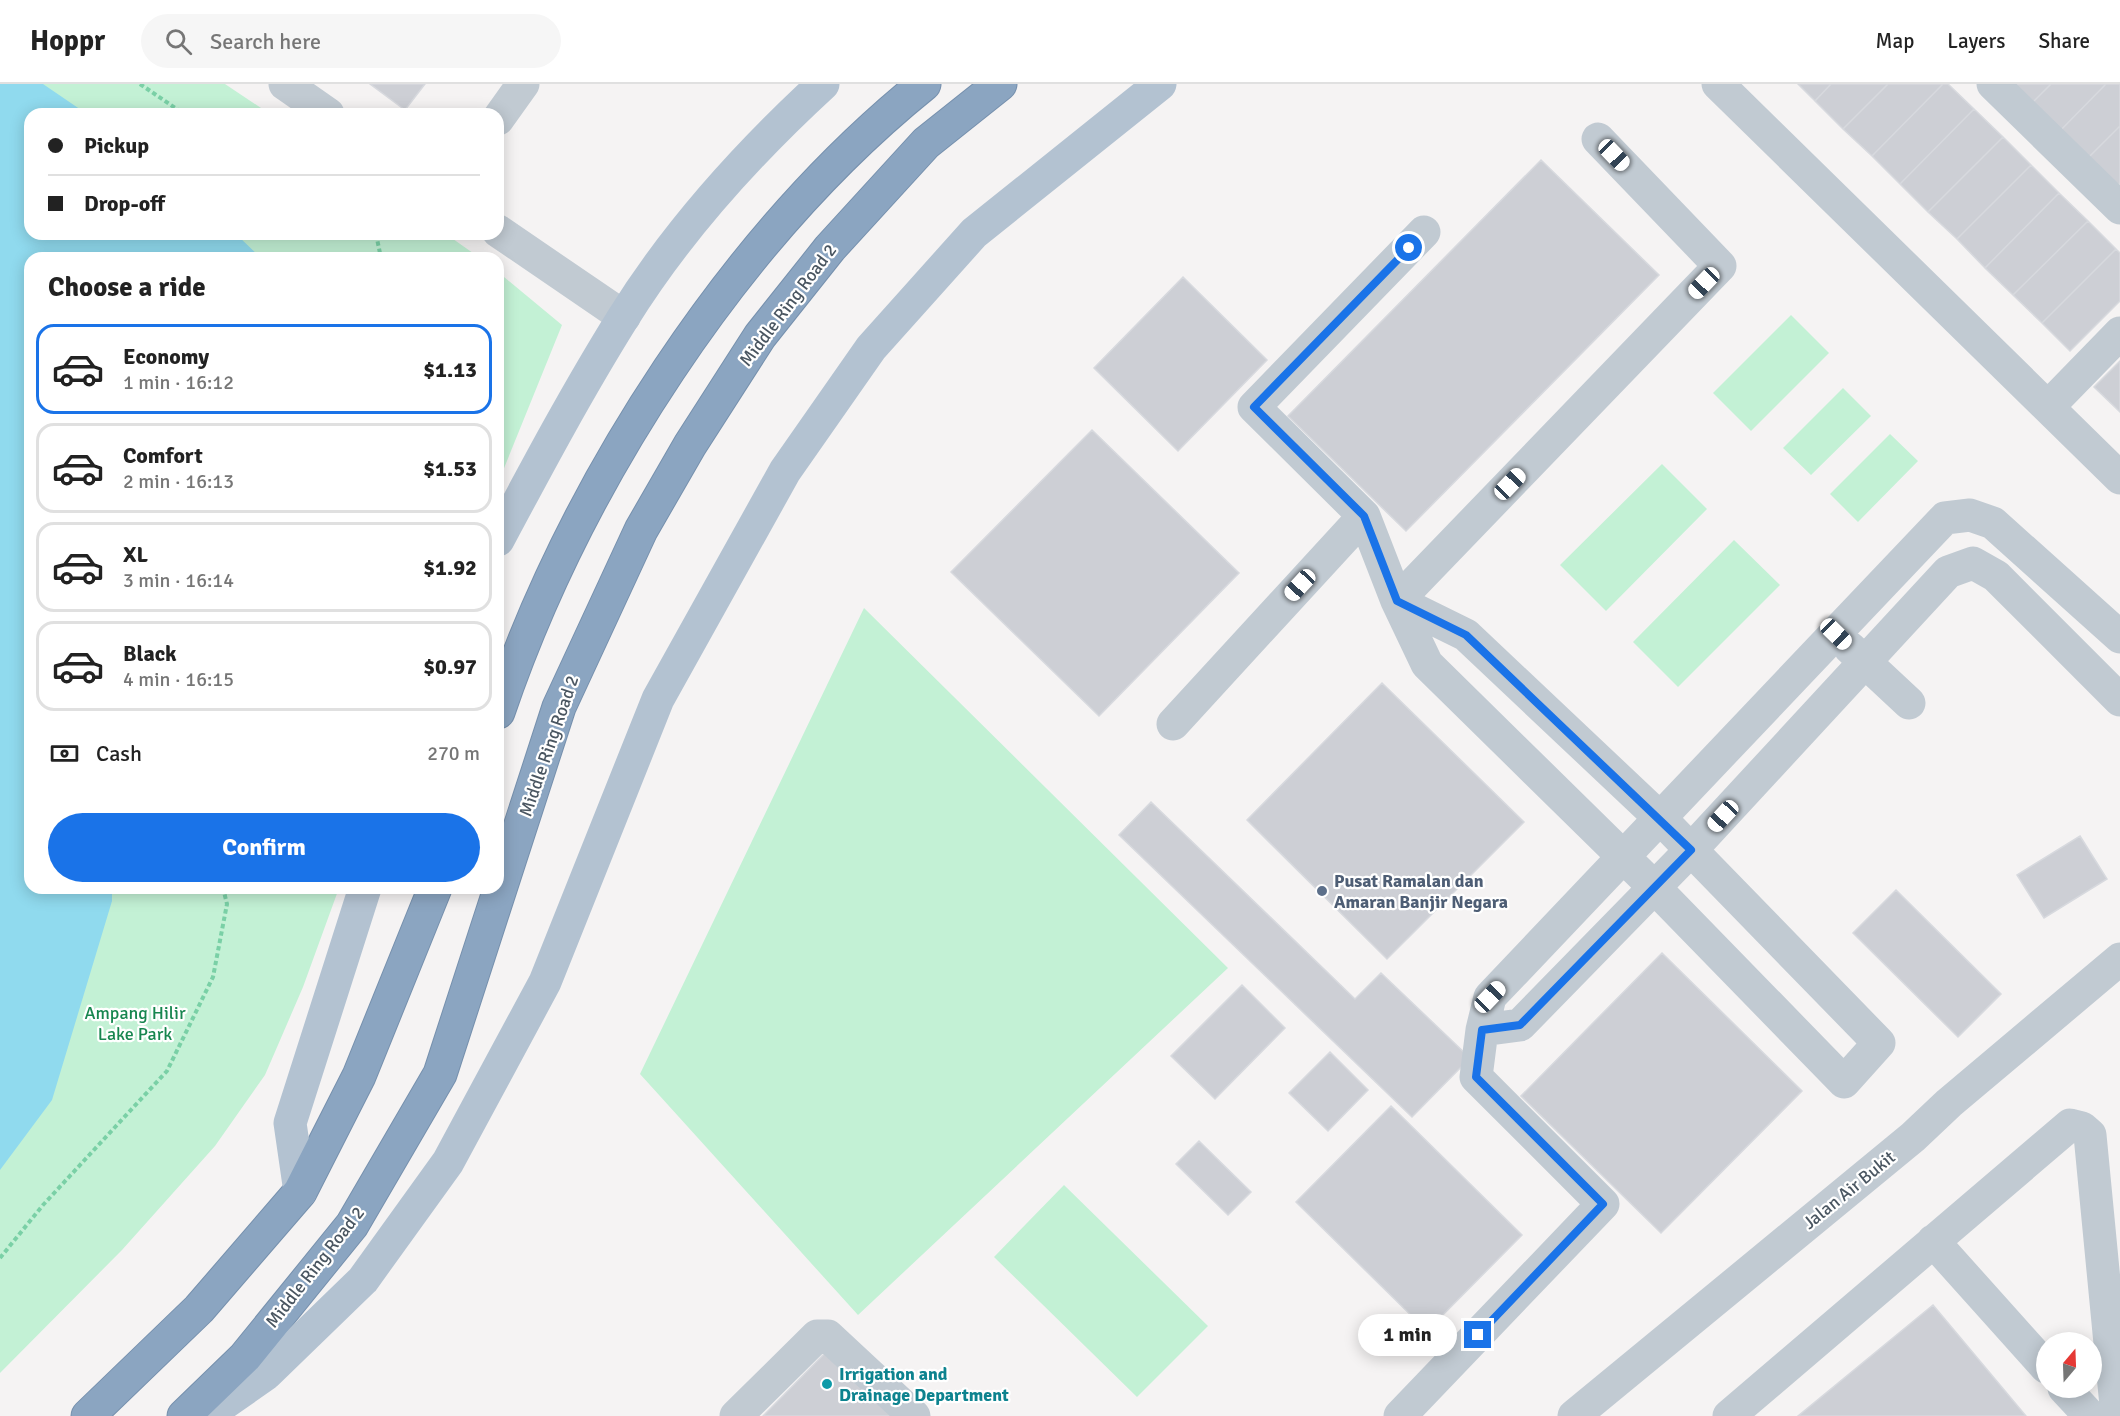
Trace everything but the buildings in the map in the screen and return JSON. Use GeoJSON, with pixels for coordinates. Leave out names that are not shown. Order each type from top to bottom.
{"type":"FeatureCollection","features":[{"type":"Feature","properties":{"kind":"highway"},"geometry":{"type":"LineString","coordinates":[[504,697],[545,594],[592,496],[637,420],[713,307],[792,209],[894,108],[924,84]]}},
{"type":"Feature","properties":{"kind":"highway","name":"Middle Ring Road 2"},"geometry":{"type":"LineString","coordinates":[[504,880],[559,707],[641,530],[709,415],[760,336],[830,248],[926,143],[999,84]]}},
{"type":"Feature","properties":{"kind":"highway"},"geometry":{"type":"LineString","coordinates":[[88,1416],[200,1309],[300,1192],[359,1076],[433,894]]}},
{"type":"Feature","properties":{"kind":"highway","name":"Middle Ring Road 2"},"geometry":{"type":"LineString","coordinates":[[184,1416],[245,1357],[352,1225],[440,1074],[499,894]]}},
{"type":"Feature","properties":{"kind":"main road"},"geometry":{"type":"LineString","coordinates":[[504,529],[624,316],[695,219],[773,130],[823,84]]}},
{"type":"Feature","properties":{"kind":"main road"},"geometry":{"type":"LineString","coordinates":[[206,1416],[266,1374],[363,1280],[448,1162],[545,982],[658,699],[785,471],[871,348],[974,233],[1160,84]]}},
{"type":"Feature","properties":{"kind":"main road"},"geometry":{"type":"LineString","coordinates":[[300,1192],[290,1123],[363,894]]}},
{"type":"Feature","properties":{"kind":"street"},"geometry":{"type":"LineString","coordinates":[[285,84],[319,108]]}},
{"type":"Feature","properties":{"kind":"street"},"geometry":{"type":"LineString","coordinates":[[504,111],[523,84]]}},
{"type":"Feature","properties":{"kind":"street"},"geometry":{"type":"LineString","coordinates":[[1718,84],[2120,478]]}},
{"type":"Feature","properties":{"kind":"street"},"geometry":{"type":"LineString","coordinates":[[1993,84],[2120,208]]}},
{"type":"Feature","properties":{"kind":"street"},"geometry":{"type":"LineString","coordinates":[[1397,601],[1720,266],[1598,139]]}},
{"type":"Feature","properties":{"kind":"street"},"geometry":{"type":"LineString","coordinates":[[1397,601],[1466,635],[1661,819],[1880,1043],[1845,1082],[1654,887],[1427,664],[1397,601],[1364,516],[1254,407],[1424,232]]}},
{"type":"Feature","properties":{"kind":"street"},"geometry":{"type":"LineString","coordinates":[[504,235],[624,316]]}},
{"type":"Feature","properties":{"kind":"street"},"geometry":{"type":"LineString","coordinates":[[2048,407],[2120,333]]}},
{"type":"Feature","properties":{"kind":"street"},"geometry":{"type":"LineString","coordinates":[[1400,1416],[1603,1204],[1476,1077],[1482,1030],[1490,997],[1945,518],[1970,515],[1993,523],[2120,637]]}},
{"type":"Feature","properties":{"kind":"street"},"geometry":{"type":"LineString","coordinates":[[1173,724],[1364,516]]}},
{"type":"Feature","properties":{"kind":"street"},"geometry":{"type":"LineString","coordinates":[[1482,1030],[1520,1025],[1691,850],[1948,572],[1973,563],[1996,576],[2120,700]]}},
{"type":"Feature","properties":{"kind":"street"},"geometry":{"type":"LineString","coordinates":[[1836,634],[1909,703]]}},
{"type":"Feature","properties":{"kind":"street","name":"Jalan Air Bukit"},"geometry":{"type":"LineString","coordinates":[[1574,1416],[1913,1137],[1949,1103],[2120,959]]}},
{"type":"Feature","properties":{"kind":"street"},"geometry":{"type":"LineString","coordinates":[[1729,1416],[2070,1125],[2082,1128],[2090,1135],[2117,1416]]}},
{"type":"Feature","properties":{"kind":"street"},"geometry":{"type":"LineString","coordinates":[[1933,1241],[2036,1356]]}},
{"type":"Feature","properties":{"kind":"street"},"geometry":{"type":"LineString","coordinates":[[736,1416],[817,1336],[828,1336],[914,1416]]}},
{"type":"Feature","properties":{"kind":"street"},"geometry":{"type":"LineString","coordinates":[[2073,1398],[2090,1416]]}},
{"type":"Feature","properties":{"kind":"path"},"geometry":{"type":"LineString","coordinates":[[140,84],[175,108]]}},
{"type":"Feature","properties":{"kind":"path"},"geometry":{"type":"LineString","coordinates":[[0,1257],[43,1204],[167,1071],[213,977],[227,904],[224,894]]}},
{"type":"Feature","properties":{"kind":"green space","name":"Ampang Hilir Lake Park"},"geometry":{"type":"Polygon","coordinates":[[[0,84],[225,84],[261,108],[24,108],[24,240],[454,240],[472,252],[24,252],[24,894],[337,894],[303,987],[265,1075],[215,1146],[122,1250],[0,1373],[0,84]]]}},
{"type":"Feature","properties":{"kind":"green space"},"geometry":{"type":"Polygon","coordinates":[[[504,277],[562,325],[504,468],[504,277]]]}},
{"type":"Feature","properties":{"kind":"green space"},"geometry":{"type":"Polygon","coordinates":[[[1791,315],[1829,353],[1751,431],[1713,393],[1791,315]]]}},
{"type":"Feature","properties":{"kind":"green space"},"geometry":{"type":"Polygon","coordinates":[[[1843,388],[1871,416],[1811,475],[1783,448],[1843,388]]]}},
{"type":"Feature","properties":{"kind":"green space"},"geometry":{"type":"Polygon","coordinates":[[[1890,434],[1918,461],[1858,522],[1830,494],[1890,434]]]}},
{"type":"Feature","properties":{"kind":"green space"},"geometry":{"type":"Polygon","coordinates":[[[1662,464],[1707,509],[1606,611],[1560,565],[1662,464]]]}},
{"type":"Feature","properties":{"kind":"green space"},"geometry":{"type":"Polygon","coordinates":[[[1734,540],[1780,585],[1678,687],[1633,642],[1734,540]]]}},
{"type":"Feature","properties":{"kind":"green space"},"geometry":{"type":"Polygon","coordinates":[[[864,608],[1228,968],[858,1315],[640,1074],[864,608]]]}},
{"type":"Feature","properties":{"kind":"green space"},"geometry":{"type":"Polygon","coordinates":[[[1064,1185],[1208,1326],[1137,1397],[994,1257],[1064,1185]]]}},
{"type":"Feature","properties":{"kind":"water"},"geometry":{"type":"Polygon","coordinates":[[[0,84],[43,84],[78,108],[24,108],[24,240],[242,240],[255,252],[24,252],[24,894],[112,894],[112,901],[52,1100],[0,1170],[0,84]]]}},
{"type":"Feature","properties":{"kind":"place","name":"Pusat Ramalan dan Amaran Banjir Negara"},"geometry":{"type":"Point","coordinates":[1322,891]}},
{"type":"Feature","properties":{"kind":"place","name":"Irrigation and Drainage Department"},"geometry":{"type":"Point","coordinates":[827,1384]}},
{"type":"Feature","properties":{"kind":"route"},"geometry":{"type":"LineString","coordinates":[[1409,248],[1254,407],[1364,516],[1397,601],[1466,635],[1691,850],[1520,1025],[1482,1030],[1476,1077],[1603,1204],[1478,1335]]}}]}
